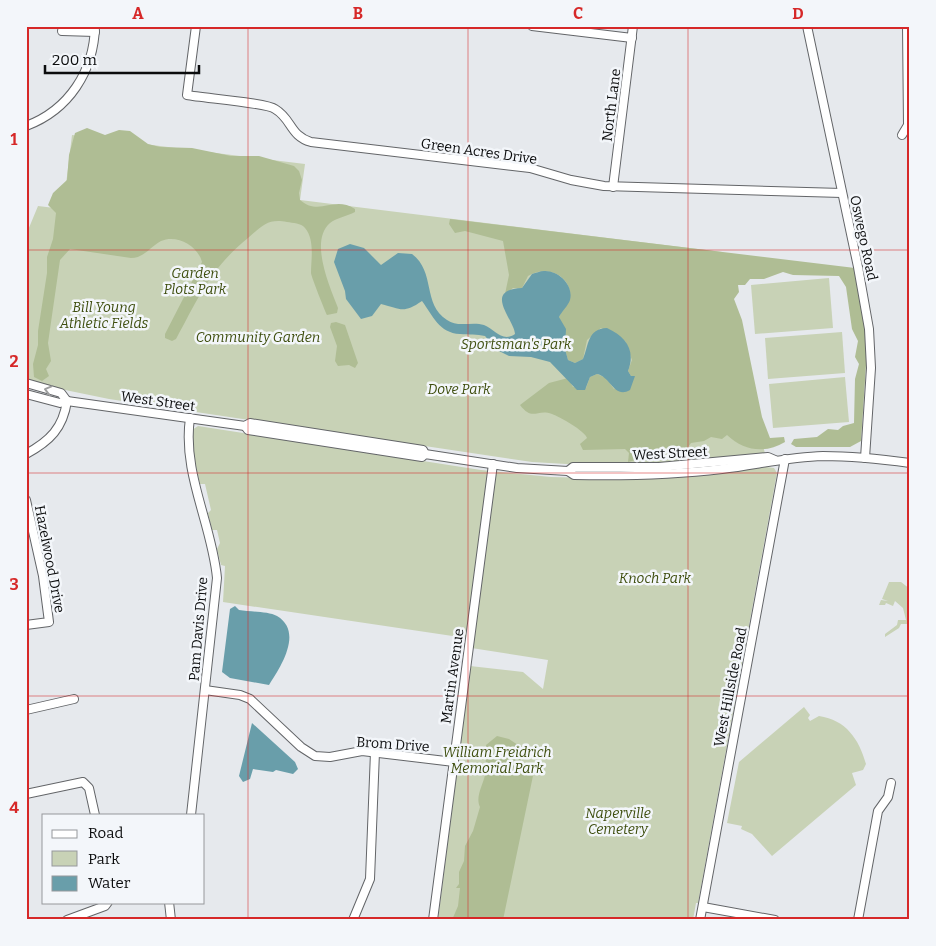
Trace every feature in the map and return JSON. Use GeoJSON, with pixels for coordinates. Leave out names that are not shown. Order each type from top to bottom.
{"type":"FeatureCollection","features":[{"type":"Feature","properties":{"kind":"street","name":"Green Acres Drive"},"geometry":{"type":"LineString","coordinates":[[196,26],[187,96],[275,108],[289,123],[297,136],[312,142],[530,168],[571,180],[613,187],[842,193]]}},
{"type":"Feature","properties":{"kind":"street"},"geometry":{"type":"LineString","coordinates":[[532,26],[632,38]]}},
{"type":"Feature","properties":{"kind":"street","name":"North Lane"},"geometry":{"type":"LineString","coordinates":[[613,187],[633,26]]}},
{"type":"Feature","properties":{"kind":"street","name":"Oswego Road"},"geometry":{"type":"LineString","coordinates":[[807,26],[869,329],[870,368],[865,458]]}},
{"type":"Feature","properties":{"kind":"street"},"geometry":{"type":"LineString","coordinates":[[902,134],[908,124],[907,26]]}},
{"type":"Feature","properties":{"kind":"street"},"geometry":{"type":"LineString","coordinates":[[26,126],[49,114],[75,89],[87,66],[95,29],[62,31]]}},
{"type":"Feature","properties":{"kind":"street","name":"West Street"},"geometry":{"type":"LineString","coordinates":[[26,382],[61,393],[67,400]]}},
{"type":"Feature","properties":{"kind":"street","name":"West Street"},"geometry":{"type":"LineString","coordinates":[[26,394],[60,403],[67,400],[245,426],[248,430],[422,456],[425,454],[568,472],[574,467],[660,468],[768,457],[774,460],[822,456],[910,463]]}},
{"type":"Feature","properties":{"kind":"street"},"geometry":{"type":"LineString","coordinates":[[26,454],[50,439],[57,432],[64,418],[67,400]]}},
{"type":"Feature","properties":{"kind":"street","name":"Pam Davis Drive"},"geometry":{"type":"LineString","coordinates":[[190,418],[187,450],[215,554],[217,578],[191,814]]}},
{"type":"Feature","properties":{"kind":"street","name":"West Hillside Road"},"geometry":{"type":"LineString","coordinates":[[700,920],[785,459]]}},
{"type":"Feature","properties":{"kind":"street","name":"Martin Avenue"},"geometry":{"type":"LineString","coordinates":[[433,920],[493,464]]}},
{"type":"Feature","properties":{"kind":"street","name":"Hazelwood Drive"},"geometry":{"type":"LineString","coordinates":[[26,500],[43,576],[49,622],[26,625]]}},
{"type":"Feature","properties":{"kind":"street","name":"Brom Drive"},"geometry":{"type":"LineString","coordinates":[[205,690],[240,695],[250,699],[301,748],[314,756],[330,757],[354,752],[375,752],[454,762]]}},
{"type":"Feature","properties":{"kind":"street"},"geometry":{"type":"LineString","coordinates":[[26,710],[74,699]]}},
{"type":"Feature","properties":{"kind":"street"},"geometry":{"type":"LineString","coordinates":[[353,920],[370,879],[375,752]]}},
{"type":"Feature","properties":{"kind":"street"},"geometry":{"type":"LineString","coordinates":[[26,794],[80,782],[86,783],[90,791],[94,814]]}},
{"type":"Feature","properties":{"kind":"street"},"geometry":{"type":"LineString","coordinates":[[858,920],[878,811],[888,797],[891,783]]}},
{"type":"Feature","properties":{"kind":"street"},"geometry":{"type":"LineString","coordinates":[[67,920],[106,904]]}},
{"type":"Feature","properties":{"kind":"street"},"geometry":{"type":"LineString","coordinates":[[169,904],[171,920]]}},
{"type":"Feature","properties":{"kind":"street"},"geometry":{"type":"LineString","coordinates":[[703,907],[775,920]]}},
{"type":"Feature","properties":{"kind":"green space","name":"Garden Plots Park"},"geometry":{"type":"Polygon","coordinates":[[[87,128],[105,135],[119,130],[130,131],[148,144],[160,147],[192,148],[231,156],[259,156],[294,166],[299,171],[302,180],[299,193],[300,200],[307,205],[320,207],[340,204],[355,209],[355,212],[330,223],[324,231],[321,241],[323,264],[338,308],[337,313],[327,315],[311,273],[312,250],[310,238],[305,228],[297,224],[280,221],[270,222],[261,227],[235,250],[206,284],[176,339],[172,341],[165,338],[165,334],[202,262],[200,256],[191,246],[180,240],[167,239],[136,258],[70,249],[60,260],[48,343],[51,361],[46,369],[49,376],[42,381],[34,377],[33,364],[38,345],[38,331],[47,273],[47,257],[53,239],[56,213],[48,205],[53,193],[67,180],[69,155],[75,133],[87,128]]]}},
{"type":"Feature","properties":{"kind":"green space"},"geometry":{"type":"Polygon","coordinates":[[[72,135],[305,164],[300,200],[722,252],[765,454],[646,465],[600,466],[532,462],[109,399],[36,384],[26,379],[26,235],[38,206],[63,209],[72,135]]]}},
{"type":"Feature","properties":{"kind":"green space"},"geometry":{"type":"Polygon","coordinates":[[[450,219],[855,268],[866,328],[867,350],[861,441],[850,447],[796,447],[791,444],[794,439],[817,437],[828,429],[838,430],[843,426],[854,423],[855,379],[859,364],[855,357],[858,341],[852,329],[846,287],[839,276],[793,275],[783,272],[764,279],[750,279],[745,285],[738,285],[739,292],[734,299],[742,320],[762,417],[770,438],[784,437],[785,442],[770,448],[755,449],[740,445],[727,435],[722,439],[711,437],[704,441],[691,443],[684,452],[677,455],[667,448],[663,449],[659,459],[649,462],[640,459],[628,462],[629,453],[625,449],[583,450],[580,444],[587,438],[577,428],[552,414],[542,412],[528,413],[520,405],[549,383],[568,378],[573,387],[586,388],[590,377],[597,374],[606,378],[614,389],[635,376],[631,376],[628,371],[632,360],[625,341],[601,328],[587,340],[583,359],[575,363],[568,360],[565,349],[566,336],[559,317],[570,296],[568,285],[564,280],[554,273],[540,271],[528,276],[522,288],[513,288],[505,294],[509,275],[503,241],[465,231],[455,233],[449,224],[450,219]]]}},
{"type":"Feature","properties":{"kind":"green space"},"geometry":{"type":"Polygon","coordinates":[[[829,278],[833,328],[755,334],[751,285],[829,278]]]}},
{"type":"Feature","properties":{"kind":"green space"},"geometry":{"type":"Polygon","coordinates":[[[336,322],[345,325],[358,363],[355,368],[349,365],[338,366],[335,361],[337,346],[330,327],[331,323],[336,322]]]}},
{"type":"Feature","properties":{"kind":"green space"},"geometry":{"type":"Polygon","coordinates":[[[842,332],[845,373],[768,379],[765,338],[842,332]]]}},
{"type":"Feature","properties":{"kind":"green space"},"geometry":{"type":"Polygon","coordinates":[[[845,377],[849,422],[773,428],[769,384],[845,377]]]}},
{"type":"Feature","properties":{"kind":"green space","name":"Knoch Park"},"geometry":{"type":"Polygon","coordinates":[[[198,426],[481,470],[551,477],[636,479],[712,474],[766,467],[774,468],[777,473],[698,903],[696,903],[693,920],[438,920],[470,666],[523,672],[543,689],[548,660],[465,647],[466,638],[223,602],[225,566],[221,565],[217,549],[220,543],[217,530],[212,530],[208,513],[211,510],[205,484],[200,484],[192,450],[192,430],[198,426]]]}},
{"type":"Feature","properties":{"kind":"green space"},"geometry":{"type":"Polygon","coordinates":[[[889,582],[901,582],[910,589],[910,624],[901,624],[899,628],[885,637],[885,634],[897,625],[898,620],[906,620],[903,608],[895,601],[893,606],[886,603],[885,605],[879,605],[881,600],[888,601],[882,599],[889,582]]]}},
{"type":"Feature","properties":{"kind":"green space"},"geometry":{"type":"Polygon","coordinates":[[[804,707],[810,715],[808,718],[810,721],[819,716],[844,726],[860,747],[866,764],[863,770],[852,773],[856,785],[772,856],[752,834],[741,829],[742,826],[727,823],[739,762],[804,707]]]}},
{"type":"Feature","properties":{"kind":"green space","name":"William Freidrich Memorial Park"},"geometry":{"type":"Polygon","coordinates":[[[497,736],[509,739],[521,747],[521,762],[527,769],[534,771],[503,920],[452,920],[458,906],[460,888],[456,888],[459,884],[459,872],[464,861],[465,846],[473,831],[480,807],[478,799],[485,775],[486,745],[497,736]]]}},
{"type":"Feature","properties":{"kind":"water"},"geometry":{"type":"Polygon","coordinates":[[[350,244],[364,248],[381,265],[398,253],[412,254],[424,270],[431,297],[439,313],[447,320],[456,324],[484,325],[506,337],[515,334],[503,306],[502,299],[504,294],[510,290],[522,288],[532,274],[544,271],[555,273],[564,280],[571,294],[569,302],[559,317],[566,329],[565,349],[568,360],[575,363],[583,359],[592,335],[600,329],[607,328],[628,345],[631,357],[628,371],[631,376],[635,376],[630,390],[620,392],[606,379],[597,374],[590,377],[585,390],[577,390],[550,362],[531,357],[509,356],[497,350],[485,336],[447,331],[437,323],[422,301],[406,309],[398,309],[381,304],[372,316],[361,319],[346,299],[345,291],[334,262],[338,249],[350,244]]]}},
{"type":"Feature","properties":{"kind":"water"},"geometry":{"type":"Polygon","coordinates":[[[235,606],[239,610],[273,614],[285,623],[289,631],[287,650],[279,669],[269,685],[230,678],[222,672],[230,609],[235,606]]]}},
{"type":"Feature","properties":{"kind":"water"},"geometry":{"type":"Polygon","coordinates":[[[252,723],[295,762],[298,769],[293,774],[276,770],[273,772],[253,769],[250,779],[243,782],[239,776],[252,723]]]}},
{"type":"Feature","properties":{"kind":"park label","name":"Bill Young Athletic Fields"},"geometry":{"type":"Point","coordinates":[104,316]}},
{"type":"Feature","properties":{"kind":"park label","name":"Community Garden"},"geometry":{"type":"Point","coordinates":[258,337]}},
{"type":"Feature","properties":{"kind":"park label","name":"Sportsman's Park"},"geometry":{"type":"Point","coordinates":[516,344]}},
{"type":"Feature","properties":{"kind":"park label","name":"Dove Park"},"geometry":{"type":"Point","coordinates":[459,389]}},
{"type":"Feature","properties":{"kind":"park label","name":"Naperville Cemetery"},"geometry":{"type":"Point","coordinates":[618,822]}}]}
